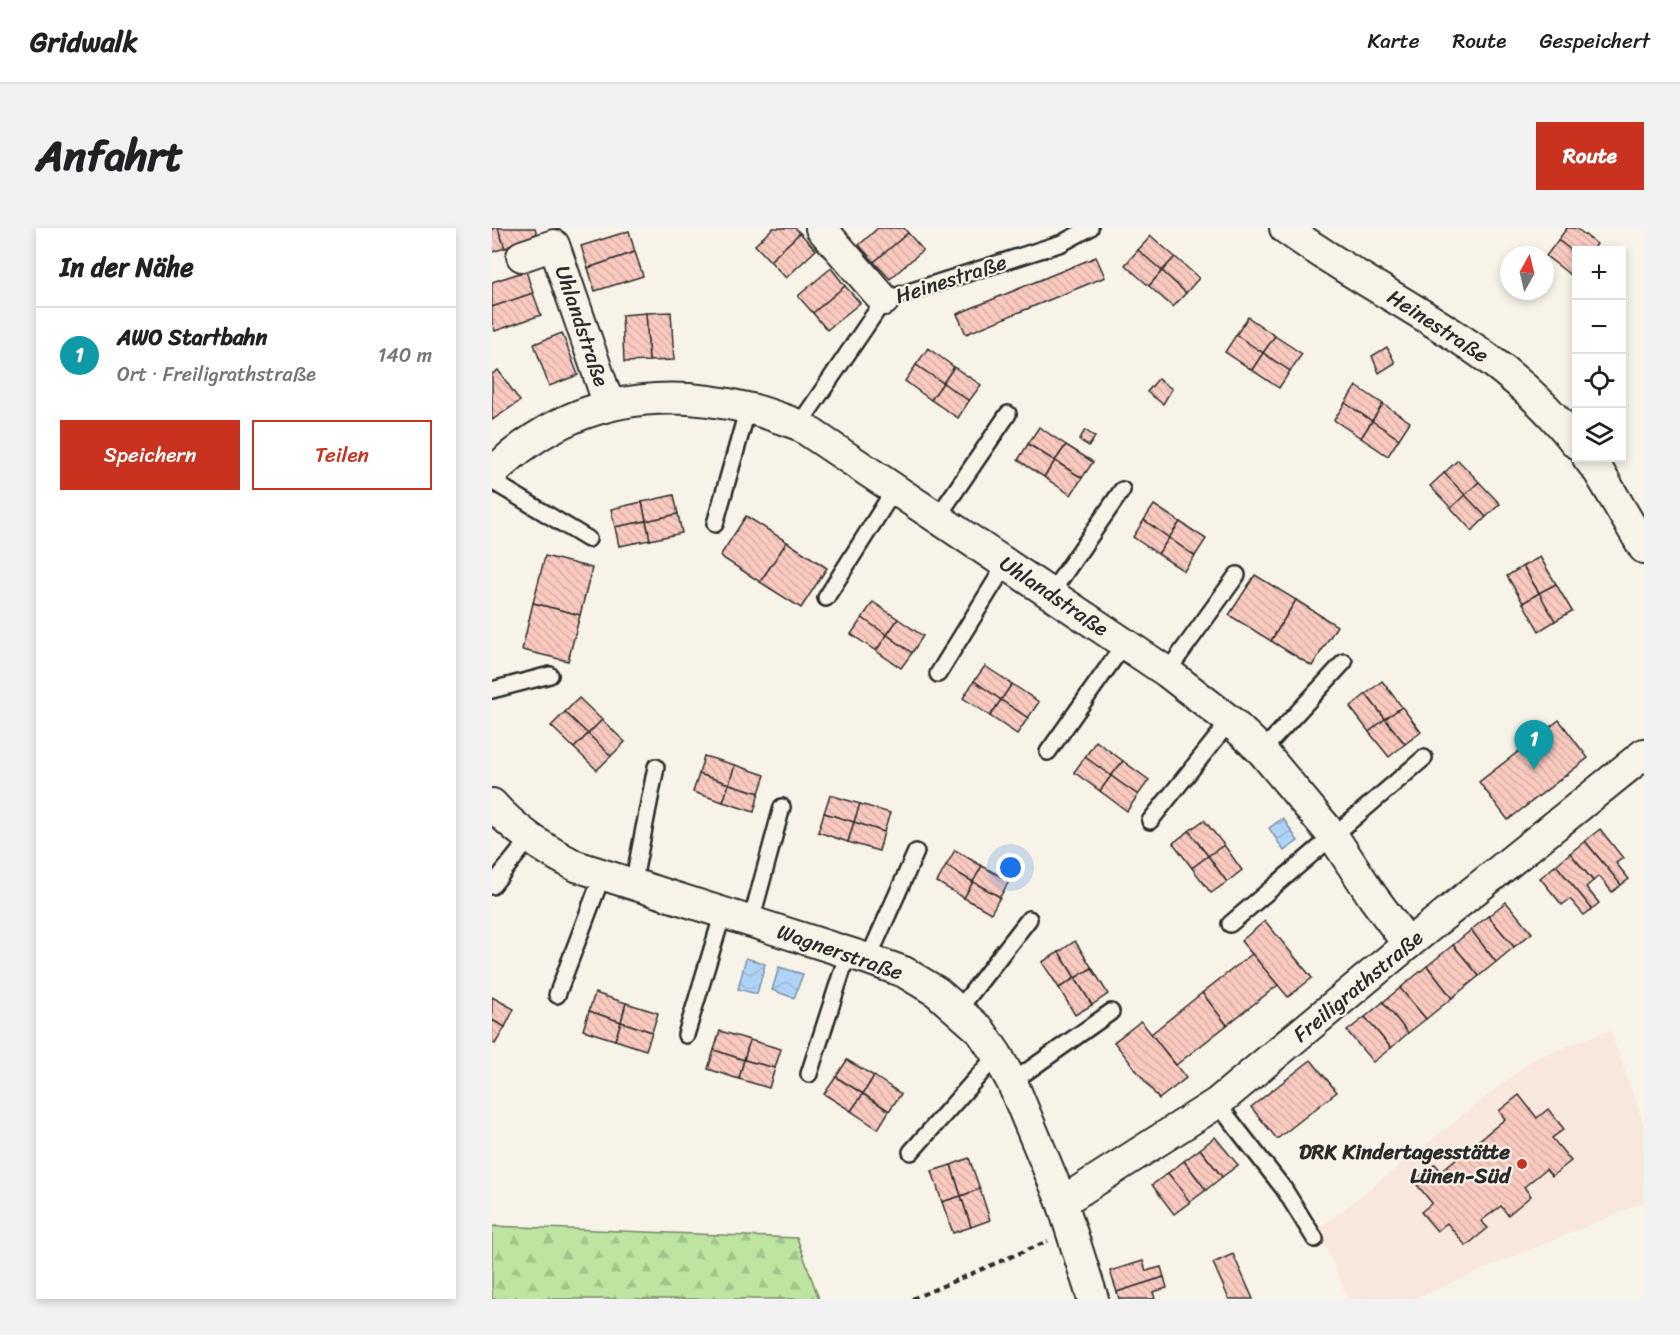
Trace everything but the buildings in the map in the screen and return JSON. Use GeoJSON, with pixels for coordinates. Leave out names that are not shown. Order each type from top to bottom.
{"type":"FeatureCollection","features":[{"type":"Feature","properties":{"kind":"street"},"geometry":{"type":"LineString","coordinates":[[821,228],[884,300]]}},
{"type":"Feature","properties":{"kind":"street","name":"Heinestraße"},"geometry":{"type":"LineString","coordinates":[[1285,228],[1321,254],[1482,353],[1528,389],[1572,438]]}},
{"type":"Feature","properties":{"kind":"street","name":"Uhlandstraße"},"geometry":{"type":"LineString","coordinates":[[522,256],[554,245],[609,405]]}},
{"type":"Feature","properties":{"kind":"street","name":"Uhlandstraße"},"geometry":{"type":"LineString","coordinates":[[496,472],[528,441],[552,426],[578,414],[609,405],[642,400],[680,399],[748,408],[799,425],[1125,643],[1230,721],[1262,751],[1333,836],[1373,897],[1408,944]]}},
{"type":"Feature","properties":{"kind":"street"},"geometry":{"type":"LineString","coordinates":[[1591,462],[1644,548]]}},
{"type":"Feature","properties":{"kind":"street","name":"Freiligrathstraße"},"geometry":{"type":"LineString","coordinates":[[1062,1202],[1217,1103],[1408,944],[1644,754]]}},
{"type":"Feature","properties":{"kind":"street","name":"Wagnerstraße"},"geometry":{"type":"LineString","coordinates":[[492,804],[550,853],[576,866],[904,972],[937,992],[959,1009],[980,1030],[1012,1082],[1062,1202],[1093,1299]]}},
{"type":"Feature","properties":{"kind":"lane","name":"Heinestraße"},"geometry":{"type":"LineString","coordinates":[[799,425],[884,300],[1062,243],[1090,228]]}},
{"type":"Feature","properties":{"kind":"lane"},"geometry":{"type":"LineString","coordinates":[[715,524],[748,408]]}},
{"type":"Feature","properties":{"kind":"lane"},"geometry":{"type":"LineString","coordinates":[[937,518],[1008,414]]}},
{"type":"Feature","properties":{"kind":"lane"},"geometry":{"type":"LineString","coordinates":[[496,472],[588,539]]}},
{"type":"Feature","properties":{"kind":"lane"},"geometry":{"type":"LineString","coordinates":[[826,598],[894,490]]}},
{"type":"Feature","properties":{"kind":"lane"},"geometry":{"type":"LineString","coordinates":[[1051,593],[1122,490]]}},
{"type":"Feature","properties":{"kind":"lane"},"geometry":{"type":"LineString","coordinates":[[938,675],[1006,564]]}},
{"type":"Feature","properties":{"kind":"lane"},"geometry":{"type":"LineString","coordinates":[[1167,672],[1237,575]]}},
{"type":"Feature","properties":{"kind":"lane"},"geometry":{"type":"LineString","coordinates":[[1048,752],[1125,643]]}},
{"type":"Feature","properties":{"kind":"lane"},"geometry":{"type":"LineString","coordinates":[[1262,751],[1344,662]]}},
{"type":"Feature","properties":{"kind":"lane"},"geometry":{"type":"LineString","coordinates":[[492,690],[550,675]]}},
{"type":"Feature","properties":{"kind":"lane"},"geometry":{"type":"LineString","coordinates":[[1150,821],[1230,721]]}},
{"type":"Feature","properties":{"kind":"lane"},"geometry":{"type":"LineString","coordinates":[[1230,924],[1424,758]]}},
{"type":"Feature","properties":{"kind":"lane"},"geometry":{"type":"LineString","coordinates":[[633,885],[656,767]]}},
{"type":"Feature","properties":{"kind":"lane"},"geometry":{"type":"LineString","coordinates":[[686,1035],[782,807]]}},
{"type":"Feature","properties":{"kind":"lane"},"geometry":{"type":"LineString","coordinates":[[492,886],[530,838]]}},
{"type":"Feature","properties":{"kind":"lane"},"geometry":{"type":"LineString","coordinates":[[809,1074],[858,956],[916,852]]}},
{"type":"Feature","properties":{"kind":"lane"},"geometry":{"type":"LineString","coordinates":[[557,995],[602,876]]}},
{"type":"Feature","properties":{"kind":"lane"},"geometry":{"type":"LineString","coordinates":[[959,1009],[1029,919]]}},
{"type":"Feature","properties":{"kind":"lane"},"geometry":{"type":"LineString","coordinates":[[1012,1082],[1111,1012]]}},
{"type":"Feature","properties":{"kind":"lane"},"geometry":{"type":"LineString","coordinates":[[911,1152],[997,1055]]}},
{"type":"Feature","properties":{"kind":"lane"},"geometry":{"type":"LineString","coordinates":[[1217,1103],[1284,1189],[1315,1239]]}},
{"type":"Feature","properties":{"kind":"path"},"geometry":{"type":"LineString","coordinates":[[912,1299],[1071,1231]]}},
{"type":"Feature","properties":{"kind":"shaded area","name":"DRK Kindertagesstätte Lünen-Süd"},"geometry":{"type":"Polygon","coordinates":[[[1610,1030],[1644,1126],[1644,1202],[1413,1299],[1348,1299],[1319,1229],[1534,1059],[1610,1030]]]}},
{"type":"Feature","properties":{"kind":"green space"},"geometry":{"type":"Polygon","coordinates":[[[492,1226],[797,1238],[819,1299],[492,1299],[492,1226]]]}},
{"type":"Feature","properties":{"kind":"water"},"geometry":{"type":"Polygon","coordinates":[[[1283,818],[1298,841],[1284,851],[1269,828],[1283,818]]]}},
{"type":"Feature","properties":{"kind":"water"},"geometry":{"type":"Polygon","coordinates":[[[746,958],[765,964],[757,994],[738,989],[746,958]]]}},
{"type":"Feature","properties":{"kind":"water"},"geometry":{"type":"Polygon","coordinates":[[[779,967],[803,974],[794,998],[772,990],[779,967]]]}},
{"type":"Feature","properties":{"kind":"place","name":"AWO Startbahn"},"geometry":{"type":"Point","coordinates":[1534,770]}},
{"type":"Feature","properties":{"kind":"place","name":"DRK Kindertagesstätte Lünen-Süd"},"geometry":{"type":"Point","coordinates":[1522,1164]}}]}
